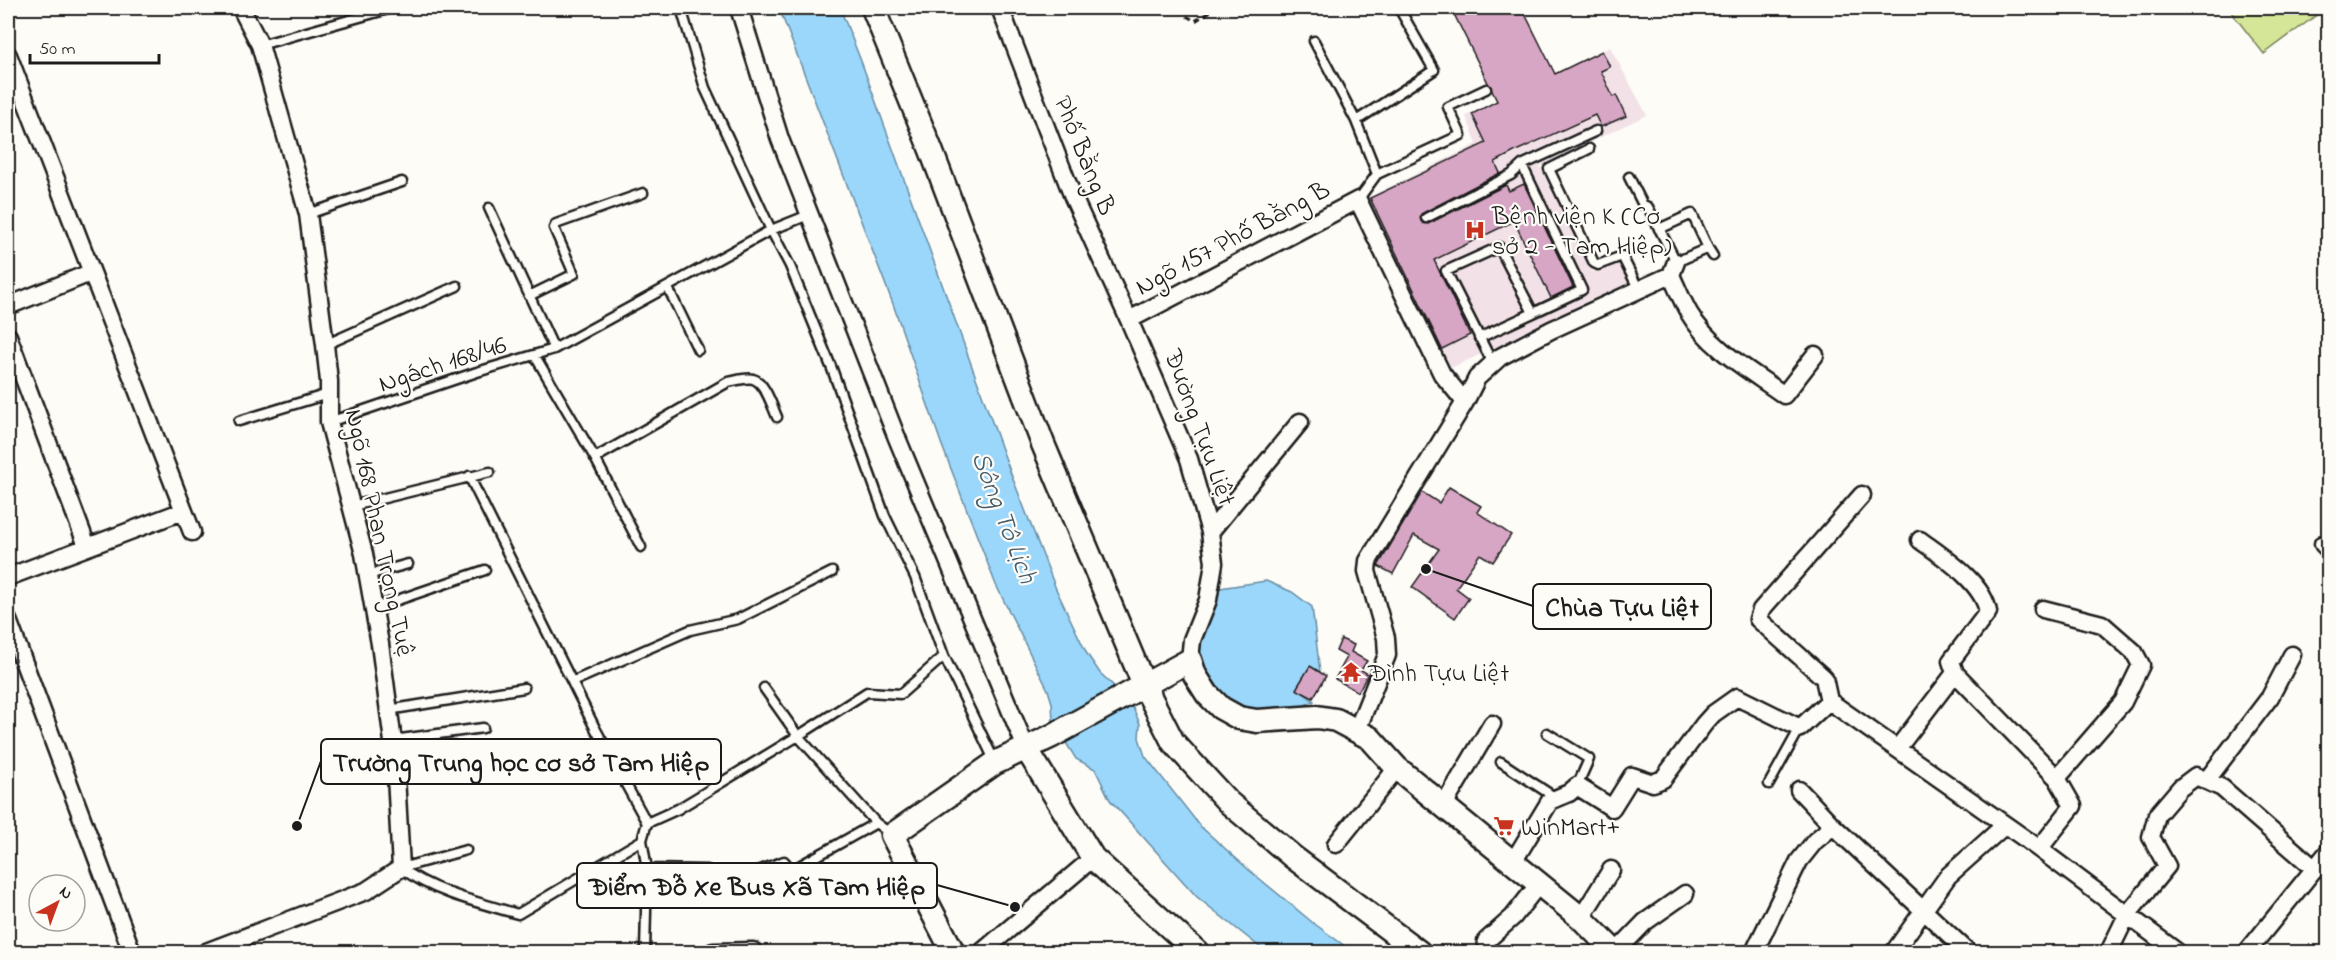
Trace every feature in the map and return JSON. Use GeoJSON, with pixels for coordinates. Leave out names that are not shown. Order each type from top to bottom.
{"type":"FeatureCollection","features":[{"type":"Feature","properties":{"kind":"street","name":"Ngõ 168 Phan Trọng Tuệ"},"geometry":{"type":"LineString","coordinates":[[241,8],[260,45],[308,214],[325,345],[329,423],[352,506],[375,608],[387,710],[393,740],[401,868]]}},
{"type":"Feature","properties":{"kind":"street"},"geometry":{"type":"LineString","coordinates":[[739,8],[780,139],[897,438],[1026,748],[1093,858],[1197,952]]}},
{"type":"Feature","properties":{"kind":"street"},"geometry":{"type":"LineString","coordinates":[[873,8],[935,161],[1135,690],[1173,742],[1228,802],[1293,857],[1419,952]]}},
{"type":"Feature","properties":{"kind":"street","name":"Phố Bằng B"},"geometry":{"type":"LineString","coordinates":[[1000,8],[1073,197],[1129,320]]}},
{"type":"Feature","properties":{"kind":"street"},"geometry":{"type":"LineString","coordinates":[[8,55],[90,273],[192,532]]}},
{"type":"Feature","properties":{"kind":"street"},"geometry":{"type":"LineString","coordinates":[[1358,200],[1442,374],[1465,402]]}},
{"type":"Feature","properties":{"kind":"street","name":"Ngõ 157 Phố Bằng B"},"geometry":{"type":"LineString","coordinates":[[1129,320],[1358,200]]}},
{"type":"Feature","properties":{"kind":"street"},"geometry":{"type":"LineString","coordinates":[[1357,730],[1387,655],[1386,638],[1367,571],[1368,561],[1465,402],[1477,378],[1500,357],[1551,330],[1639,290],[1673,269],[1689,314],[1704,334],[1784,395],[1815,355]]}},
{"type":"Feature","properties":{"kind":"street"},"geometry":{"type":"LineString","coordinates":[[8,306],[90,273]]}},
{"type":"Feature","properties":{"kind":"street","name":"Đường Tựu Liệt"},"geometry":{"type":"LineString","coordinates":[[1129,320],[1189,459],[1210,532],[1214,563],[1208,600],[1192,640],[1190,660]]}},
{"type":"Feature","properties":{"kind":"street"},"geometry":{"type":"LineString","coordinates":[[8,336],[87,546]]}},
{"type":"Feature","properties":{"kind":"street"},"geometry":{"type":"LineString","coordinates":[[1210,532],[1300,422]]}},
{"type":"Feature","properties":{"kind":"street"},"geometry":{"type":"LineString","coordinates":[[1862,495],[1761,610],[1758,619],[1824,678],[1828,701],[2006,825],[2177,952]]}},
{"type":"Feature","properties":{"kind":"street"},"geometry":{"type":"LineString","coordinates":[[8,577],[183,511]]}},
{"type":"Feature","properties":{"kind":"street"},"geometry":{"type":"LineString","coordinates":[[1920,540],[1960,569],[1987,602],[1988,612],[1951,661],[1955,673],[2057,778],[2073,806],[2039,849]]}},
{"type":"Feature","properties":{"kind":"street"},"geometry":{"type":"LineString","coordinates":[[2043,609],[2102,624],[2134,652],[2141,665],[2124,702],[2057,778]]}},
{"type":"Feature","properties":{"kind":"street"},"geometry":{"type":"LineString","coordinates":[[8,620],[132,952]]}},
{"type":"Feature","properties":{"kind":"street"},"geometry":{"type":"LineString","coordinates":[[2206,781],[2270,697],[2292,655]]}},
{"type":"Feature","properties":{"kind":"street"},"geometry":{"type":"LineString","coordinates":[[953,952],[884,829],[995,763],[1052,736],[1190,660],[1195,675],[1207,694],[1221,708],[1239,718],[1257,721],[1317,717],[1336,720],[1370,738],[1397,768],[1581,918],[1616,952],[1645,922],[1685,894]]}},
{"type":"Feature","properties":{"kind":"street"},"geometry":{"type":"LineString","coordinates":[[1898,749],[1955,673]]}},
{"type":"Feature","properties":{"kind":"street"},"geometry":{"type":"LineString","coordinates":[[1513,862],[1550,801],[1569,793],[1577,786],[1612,808],[1632,776],[1653,783],[1663,778],[1713,714],[1737,697],[1800,728],[1828,701]]}},
{"type":"Feature","properties":{"kind":"street"},"geometry":{"type":"LineString","coordinates":[[1444,806],[1492,724]]}},
{"type":"Feature","properties":{"kind":"street"},"geometry":{"type":"LineString","coordinates":[[1336,844],[1397,768]]}},
{"type":"Feature","properties":{"kind":"street"},"geometry":{"type":"LineString","coordinates":[[2109,952],[2127,915],[2167,866],[2151,837],[2157,815],[2180,788],[2196,776],[2222,788],[2315,869]]}},
{"type":"Feature","properties":{"kind":"street"},"geometry":{"type":"LineString","coordinates":[[1799,790],[1833,826],[1968,952]]}},
{"type":"Feature","properties":{"kind":"street"},"geometry":{"type":"LineString","coordinates":[[1894,952],[1948,876],[2006,825]]}},
{"type":"Feature","properties":{"kind":"street"},"geometry":{"type":"LineString","coordinates":[[1754,952],[1799,861],[1815,840],[1833,826]]}},
{"type":"Feature","properties":{"kind":"street"},"geometry":{"type":"LineString","coordinates":[[2247,952],[2328,852]]}},
{"type":"Feature","properties":{"kind":"street"},"geometry":{"type":"LineString","coordinates":[[982,952],[1093,858]]}},
{"type":"Feature","properties":{"kind":"street"},"geometry":{"type":"LineString","coordinates":[[206,952],[225,949],[366,891],[401,868]]}},
{"type":"Feature","properties":{"kind":"street"},"geometry":{"type":"LineString","coordinates":[[1581,918],[1611,870]]}},
{"type":"Feature","properties":{"kind":"street"},"geometry":{"type":"LineString","coordinates":[[1486,941],[1513,917],[1538,885]]}},
{"type":"Feature","properties":{"kind":"street"},"geometry":{"type":"LineString","coordinates":[[713,952],[753,951]]}},
{"type":"Feature","properties":{"kind":"lane"},"geometry":{"type":"LineString","coordinates":[[260,45],[392,8]]}},
{"type":"Feature","properties":{"kind":"lane"},"geometry":{"type":"LineString","coordinates":[[681,8],[705,88],[790,266],[832,369],[885,516],[915,577],[944,656],[995,763]]}},
{"type":"Feature","properties":{"kind":"lane"},"geometry":{"type":"LineString","coordinates":[[1356,121],[1434,70],[1400,10],[1406,8]]}},
{"type":"Feature","properties":{"kind":"lane"},"geometry":{"type":"LineString","coordinates":[[1314,41],[1356,121],[1377,174]]}},
{"type":"Feature","properties":{"kind":"lane"},"geometry":{"type":"LineString","coordinates":[[1358,200],[1377,174],[1461,135],[1448,107],[1486,89]]}},
{"type":"Feature","properties":{"kind":"lane"},"geometry":{"type":"LineString","coordinates":[[1426,218],[1511,175],[1522,165],[1596,131]]}},
{"type":"Feature","properties":{"kind":"lane"},"geometry":{"type":"LineString","coordinates":[[1589,149],[1549,169],[1594,263],[1598,265],[1622,256],[1639,290]]}},
{"type":"Feature","properties":{"kind":"lane"},"geometry":{"type":"LineString","coordinates":[[1479,338],[1582,290],[1522,165]]}},
{"type":"Feature","properties":{"kind":"lane"},"geometry":{"type":"LineString","coordinates":[[1629,177],[1643,205],[1648,207],[1659,229],[1673,269],[1710,252],[1692,214],[1659,229]]}},
{"type":"Feature","properties":{"kind":"lane"},"geometry":{"type":"LineString","coordinates":[[308,214],[402,182]]}},
{"type":"Feature","properties":{"kind":"lane"},"geometry":{"type":"LineString","coordinates":[[530,296],[574,274],[554,228],[556,224],[643,193]]}},
{"type":"Feature","properties":{"kind":"lane"},"geometry":{"type":"LineString","coordinates":[[489,208],[554,349]]}},
{"type":"Feature","properties":{"kind":"lane","name":"Ngách 168/46"},"geometry":{"type":"LineString","coordinates":[[329,423],[477,372],[554,349],[771,230],[811,214]]}},
{"type":"Feature","properties":{"kind":"lane"},"geometry":{"type":"LineString","coordinates":[[1493,364],[1446,271],[1499,247],[1533,314]]}},
{"type":"Feature","properties":{"kind":"lane"},"geometry":{"type":"LineString","coordinates":[[325,345],[457,286]]}},
{"type":"Feature","properties":{"kind":"lane"},"geometry":{"type":"LineString","coordinates":[[668,288],[698,350]]}},
{"type":"Feature","properties":{"kind":"lane"},"geometry":{"type":"LineString","coordinates":[[535,356],[595,458],[642,547]]}},
{"type":"Feature","properties":{"kind":"lane"},"geometry":{"type":"LineString","coordinates":[[595,458],[728,382],[751,378],[757,380],[763,386],[777,417]]}},
{"type":"Feature","properties":{"kind":"lane"},"geometry":{"type":"LineString","coordinates":[[239,421],[328,394]]}},
{"type":"Feature","properties":{"kind":"lane"},"geometry":{"type":"LineString","coordinates":[[352,506],[490,472]]}},
{"type":"Feature","properties":{"kind":"lane"},"geometry":{"type":"LineString","coordinates":[[469,476],[572,682],[647,823],[642,840],[647,869],[645,952]]}},
{"type":"Feature","properties":{"kind":"lane"},"geometry":{"type":"LineString","coordinates":[[368,575],[408,564]]}},
{"type":"Feature","properties":{"kind":"lane"},"geometry":{"type":"LineString","coordinates":[[375,608],[485,570]]}},
{"type":"Feature","properties":{"kind":"lane"},"geometry":{"type":"LineString","coordinates":[[572,682],[690,630],[738,619],[832,572]]}},
{"type":"Feature","properties":{"kind":"lane"},"geometry":{"type":"LineString","coordinates":[[647,823],[678,809],[867,692],[901,694],[944,656]]}},
{"type":"Feature","properties":{"kind":"lane"},"geometry":{"type":"LineString","coordinates":[[387,710],[524,688]]}},
{"type":"Feature","properties":{"kind":"lane"},"geometry":{"type":"LineString","coordinates":[[647,869],[707,870],[714,888],[784,861],[792,870],[884,829],[798,736],[764,688]]}},
{"type":"Feature","properties":{"kind":"lane"},"geometry":{"type":"LineString","coordinates":[[393,740],[483,728]]}},
{"type":"Feature","properties":{"kind":"lane"},"geometry":{"type":"LineString","coordinates":[[1769,784],[1800,728]]}},
{"type":"Feature","properties":{"kind":"lane"},"geometry":{"type":"LineString","coordinates":[[1547,733],[1588,759],[1577,786]]}},
{"type":"Feature","properties":{"kind":"lane"},"geometry":{"type":"LineString","coordinates":[[1501,762],[1557,798]]}},
{"type":"Feature","properties":{"kind":"lane"},"geometry":{"type":"LineString","coordinates":[[401,868],[420,882],[449,894],[518,914],[642,840]]}},
{"type":"Feature","properties":{"kind":"lane"},"geometry":{"type":"LineString","coordinates":[[401,868],[466,850]]}},
{"type":"Feature","properties":{"kind":"path"},"geometry":{"type":"LineString","coordinates":[[1180,8],[1185,15],[1195,21],[1216,8]]}},
{"type":"Feature","properties":{"kind":"shaded area","name":"Bệnh viện K (Cơ sở 2 - Tam Hiệp)"},"geometry":{"type":"Polygon","coordinates":[[[1610,47],[1647,115],[1540,166],[1593,272],[1620,261],[1632,286],[1444,371],[1363,200],[1477,144],[1466,116],[1610,47]]]}},
{"type":"Feature","properties":{"kind":"green space"},"geometry":{"type":"Polygon","coordinates":[[[2228,8],[2326,8],[2264,54],[2228,8]]]}},
{"type":"Feature","properties":{"kind":"water","name":"Sông Tô Lịch"},"geometry":{"type":"Polygon","coordinates":[[[779,8],[840,8],[1011,474],[1056,589],[1087,654],[1100,673],[1133,708],[1140,724],[1139,738],[1145,756],[1200,826],[1312,922],[1353,952],[1266,952],[1197,897],[1110,800],[1095,769],[1076,759],[1053,722],[1052,703],[1048,690],[996,585],[941,443],[893,304],[779,8]]]}},
{"type":"Feature","properties":{"kind":"water"},"geometry":{"type":"Polygon","coordinates":[[[1266,581],[1292,592],[1312,607],[1320,672],[1313,668],[1299,690],[1314,701],[1291,711],[1239,716],[1201,677],[1197,640],[1220,588],[1266,581]]]}},
{"type":"Feature","properties":{"kind":"building"},"geometry":{"type":"Polygon","coordinates":[[[1451,8],[1522,8],[1555,74],[1602,51],[1610,67],[1601,71],[1613,97],[1616,95],[1626,116],[1601,127],[1595,115],[1516,151],[1495,162],[1500,173],[1421,214],[1421,221],[1428,224],[1506,185],[1509,191],[1524,184],[1573,287],[1551,298],[1514,221],[1434,260],[1470,335],[1442,349],[1370,198],[1486,143],[1472,114],[1497,101],[1451,8]]]}},
{"type":"Feature","properties":{"kind":"building"},"geometry":{"type":"Polygon","coordinates":[[[1449,487],[1481,506],[1477,512],[1511,535],[1493,562],[1480,554],[1456,588],[1469,598],[1455,618],[1412,587],[1439,549],[1414,535],[1393,574],[1378,566],[1422,492],[1439,503],[1449,487]]]}},
{"type":"Feature","properties":{"kind":"building","name":"Đình Tựu Liệt"},"geometry":{"type":"Polygon","coordinates":[[[1341,639],[1354,645],[1351,652],[1367,661],[1361,670],[1368,674],[1358,692],[1335,679],[1347,657],[1336,651],[1341,639]]]}},
{"type":"Feature","properties":{"kind":"building"},"geometry":{"type":"Polygon","coordinates":[[[1310,666],[1326,676],[1313,698],[1296,689],[1310,666]]]}},
{"type":"Feature","properties":{"kind":"place","name":"Bệnh viện K (Cơ sở 2 - Tam Hiệp)"},"geometry":{"type":"Point","coordinates":[1475,230]}},
{"type":"Feature","properties":{"kind":"place","name":"Chùa Tựu Liệt"},"geometry":{"type":"Point","coordinates":[1426,569]}},
{"type":"Feature","properties":{"kind":"place","name":"Đình Tựu Liệt"},"geometry":{"type":"Point","coordinates":[1351,672]}},
{"type":"Feature","properties":{"kind":"place","name":"Trường Trung học cơ sở Tam Hiệp"},"geometry":{"type":"Point","coordinates":[297,826]}},
{"type":"Feature","properties":{"kind":"place","name":"WinMart+"},"geometry":{"type":"Point","coordinates":[1504,826]}},
{"type":"Feature","properties":{"kind":"place","name":"Điểm Đỗ Xe Bus Xã Tam Hiệp"},"geometry":{"type":"Point","coordinates":[1015,907]}}]}
